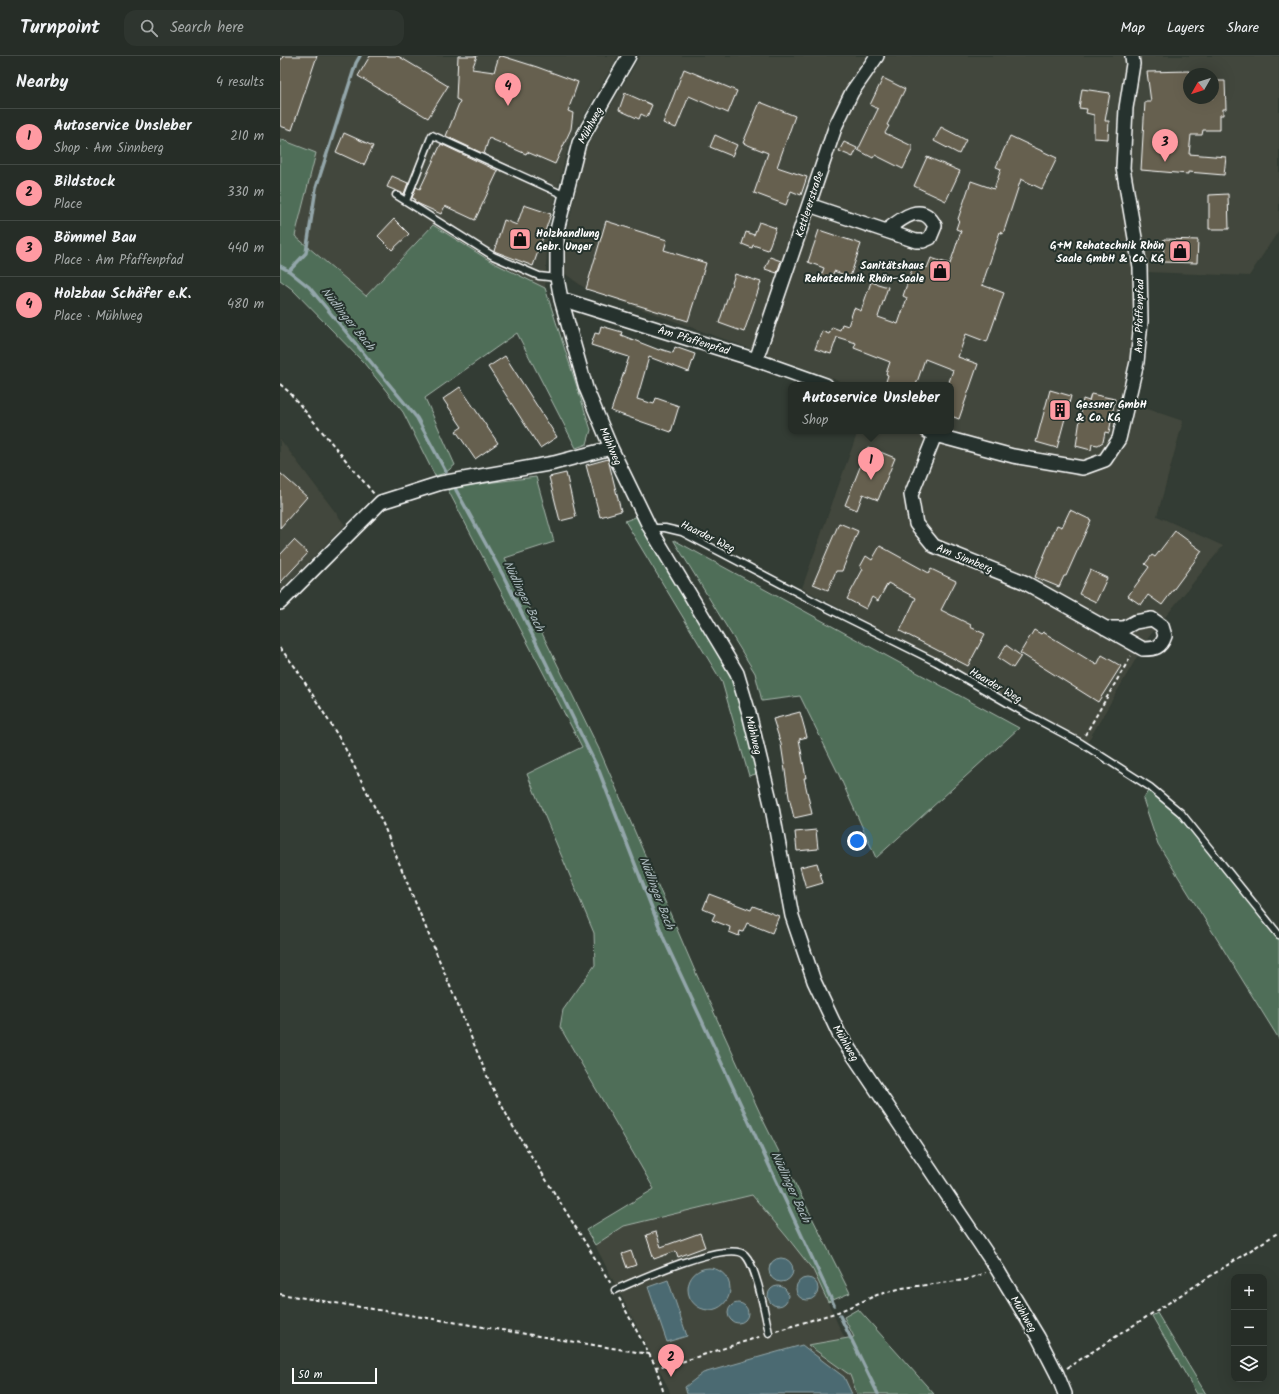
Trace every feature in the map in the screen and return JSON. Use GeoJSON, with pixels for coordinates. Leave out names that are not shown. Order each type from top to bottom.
{"type":"FeatureCollection","features":[{"type":"Feature","properties":{"kind":"street","name":"Mühlweg"},"geometry":{"type":"LineString","coordinates":[[629,56],[579,143],[557,230],[557,278],[561,299],[586,388],[611,448],[650,528],[737,674],[749,712],[772,808],[792,916],[814,982],[839,1034],[997,1269],[1038,1337],[1057,1374],[1065,1394]]}},
{"type":"Feature","properties":{"kind":"street","name":"Kettlererstraße"},"geometry":{"type":"LineString","coordinates":[[756,360],[836,125],[852,92],[877,56]]}},
{"type":"Feature","properties":{"kind":"street","name":"Am Pfaffenpfad"},"geometry":{"type":"LineString","coordinates":[[935,434],[1013,456],[1082,468],[1105,460],[1119,439],[1137,362],[1141,320],[1140,267],[1123,168],[1126,108],[1133,64],[1132,56]]}},
{"type":"Feature","properties":{"kind":"street"},"geometry":{"type":"LineString","coordinates":[[809,205],[886,231]]}},
{"type":"Feature","properties":{"kind":"street","name":"Am Pfaffenpfad"},"geometry":{"type":"LineString","coordinates":[[561,299],[756,360],[818,382]]}},
{"type":"Feature","properties":{"kind":"street","name":"Am Sinnberg"},"geometry":{"type":"LineString","coordinates":[[931,434],[911,495],[916,524],[934,546],[1024,582],[1136,646],[1142,649],[1153,649],[1162,643],[1165,636],[1162,626],[1152,619],[1135,622],[1124,628],[1105,628]]}},
{"type":"Feature","properties":{"kind":"street"},"geometry":{"type":"LineString","coordinates":[[280,603],[380,502],[442,483],[554,463],[611,448]]}},
{"type":"Feature","properties":{"kind":"lane"},"geometry":{"type":"LineString","coordinates":[[406,201],[432,134],[566,196]]}},
{"type":"Feature","properties":{"kind":"lane"},"geometry":{"type":"LineString","coordinates":[[396,195],[493,256],[538,276],[557,278]]}},
{"type":"Feature","properties":{"kind":"lane","name":"Haarder Weg"},"geometry":{"type":"LineString","coordinates":[[650,528],[665,528],[682,532],[825,607],[936,662],[1081,743],[1150,787],[1181,813],[1279,934]]}},
{"type":"Feature","properties":{"kind":"lane"},"geometry":{"type":"LineString","coordinates":[[614,1290],[658,1271],[699,1258],[726,1251],[735,1251],[744,1254],[753,1266],[769,1334]]}},
{"type":"Feature","properties":{"kind":"path"},"geometry":{"type":"LineString","coordinates":[[280,384],[290,393],[380,502]]}},
{"type":"Feature","properties":{"kind":"path"},"geometry":{"type":"LineString","coordinates":[[1081,743],[1136,646]]}},
{"type":"Feature","properties":{"kind":"path"},"geometry":{"type":"LineString","coordinates":[[280,648],[296,668],[343,744],[383,824],[490,1083],[512,1125],[614,1290],[656,1367],[664,1394]]}},
{"type":"Feature","properties":{"kind":"path"},"geometry":{"type":"LineString","coordinates":[[1057,1374],[1116,1338],[1279,1232]]}},
{"type":"Feature","properties":{"kind":"path"},"geometry":{"type":"LineString","coordinates":[[656,1367],[675,1364],[838,1312],[877,1294],[902,1288],[965,1280],[997,1269]]}},
{"type":"Feature","properties":{"kind":"path"},"geometry":{"type":"LineString","coordinates":[[280,1294],[649,1354]]}},
{"type":"Feature","properties":{"kind":"shaded area"},"geometry":{"type":"Polygon","coordinates":[[[280,56],[618,56],[569,142],[548,229],[545,288],[492,262],[433,225],[366,296],[295,236],[316,153],[280,139],[280,56]]]}},
{"type":"Feature","properties":{"kind":"shaded area"},"geometry":{"type":"Polygon","coordinates":[[[640,56],[1279,56],[1279,230],[1249,276],[1147,272],[1136,405],[1183,421],[1157,516],[1223,546],[1148,638],[1087,743],[802,588],[857,434],[954,434],[954,382],[842,382],[586,289],[564,273],[567,230],[585,150],[640,56]]]}},
{"type":"Feature","properties":{"kind":"shaded area"},"geometry":{"type":"Polygon","coordinates":[[[280,439],[345,525],[280,591],[280,439]]]}},
{"type":"Feature","properties":{"kind":"shaded area"},"geometry":{"type":"Polygon","coordinates":[[[752,1195],[813,1270],[841,1331],[853,1352],[870,1394],[670,1394],[669,1389],[595,1245],[624,1226],[752,1195]]]}},
{"type":"Feature","properties":{"kind":"green space"},"geometry":{"type":"Polygon","coordinates":[[[280,139],[316,153],[295,236],[366,296],[433,225],[492,262],[545,288],[591,430],[587,444],[576,448],[517,333],[425,398],[455,465],[445,473],[435,476],[403,412],[364,363],[292,289],[280,280],[280,139]]]}},
{"type":"Feature","properties":{"kind":"green space"},"geometry":{"type":"Polygon","coordinates":[[[536,477],[554,542],[505,558],[600,751],[695,971],[765,1124],[850,1293],[828,1302],[813,1270],[752,1195],[624,1226],[595,1245],[586,1230],[654,1189],[560,1027],[563,1010],[595,965],[594,933],[527,774],[582,747],[448,490],[469,485],[536,477]]]}},
{"type":"Feature","properties":{"kind":"green space"},"geometry":{"type":"Polygon","coordinates":[[[638,516],[733,681],[759,773],[749,776],[722,682],[625,521],[638,516]]]}},
{"type":"Feature","properties":{"kind":"green space"},"geometry":{"type":"Polygon","coordinates":[[[674,541],[1019,728],[876,858],[839,775],[800,696],[762,701],[755,673],[674,541]]]}},
{"type":"Feature","properties":{"kind":"green space"},"geometry":{"type":"Polygon","coordinates":[[[1150,788],[1181,813],[1279,935],[1279,1039],[1158,844],[1143,799],[1150,788]]]}},
{"type":"Feature","properties":{"kind":"green space"},"geometry":{"type":"Polygon","coordinates":[[[858,1309],[934,1394],[857,1394],[850,1375],[808,1345],[854,1337],[844,1317],[858,1309]]]}},
{"type":"Feature","properties":{"kind":"green space"},"geometry":{"type":"Polygon","coordinates":[[[1157,1313],[1206,1394],[1197,1394],[1152,1316],[1157,1313]]]}},
{"type":"Feature","properties":{"kind":"water"},"geometry":{"type":"Polygon","coordinates":[[[781,1258],[786,1259],[792,1265],[792,1275],[786,1281],[781,1282],[776,1281],[770,1275],[769,1270],[770,1265],[776,1259],[781,1258]]]}},
{"type":"Feature","properties":{"kind":"water"},"geometry":{"type":"Polygon","coordinates":[[[705,1268],[713,1268],[724,1274],[730,1285],[730,1293],[724,1304],[713,1310],[705,1310],[694,1304],[688,1293],[688,1285],[694,1274],[705,1268]]]}},
{"type":"Feature","properties":{"kind":"water"},"geometry":{"type":"Polygon","coordinates":[[[807,1278],[815,1281],[818,1289],[815,1297],[807,1300],[799,1297],[796,1289],[799,1281],[807,1278]]]}},
{"type":"Feature","properties":{"kind":"water"},"geometry":{"type":"Polygon","coordinates":[[[668,1280],[687,1336],[667,1342],[648,1287],[668,1280]]]}},
{"type":"Feature","properties":{"kind":"water"},"geometry":{"type":"Polygon","coordinates":[[[774,1286],[782,1286],[788,1292],[788,1300],[782,1306],[774,1306],[768,1300],[768,1292],[774,1286]]]}},
{"type":"Feature","properties":{"kind":"water"},"geometry":{"type":"Polygon","coordinates":[[[738,1303],[745,1306],[748,1313],[745,1320],[738,1323],[731,1320],[728,1313],[731,1306],[738,1303]]]}},
{"type":"Feature","properties":{"kind":"water"},"geometry":{"type":"Polygon","coordinates":[[[802,1345],[844,1377],[852,1394],[687,1394],[685,1387],[703,1373],[802,1345]]]}},
{"type":"Feature","properties":{"kind":"building"},"geometry":{"type":"Polygon","coordinates":[[[283,56],[317,56],[292,130],[280,126],[280,59],[282,59],[283,56]]]}},
{"type":"Feature","properties":{"kind":"building"},"geometry":{"type":"Polygon","coordinates":[[[370,56],[398,56],[448,86],[428,118],[358,76],[370,56]]]}},
{"type":"Feature","properties":{"kind":"building"},"geometry":{"type":"Polygon","coordinates":[[[458,56],[477,56],[472,69],[494,72],[499,56],[502,56],[578,82],[568,111],[573,113],[571,129],[555,164],[527,152],[526,154],[489,138],[484,154],[446,136],[460,101],[456,99],[458,56]]]}},
{"type":"Feature","properties":{"kind":"building"},"geometry":{"type":"Polygon","coordinates":[[[684,69],[737,91],[728,113],[689,96],[676,128],[663,123],[684,69]]]}},
{"type":"Feature","properties":{"kind":"building"},"geometry":{"type":"Polygon","coordinates":[[[1183,71],[1183,104],[1219,104],[1219,81],[1225,81],[1226,109],[1223,109],[1223,115],[1220,115],[1220,130],[1203,130],[1202,135],[1191,135],[1189,154],[1226,157],[1224,175],[1141,170],[1145,102],[1151,102],[1147,72],[1183,71]]]}},
{"type":"Feature","properties":{"kind":"building"},"geometry":{"type":"Polygon","coordinates":[[[883,78],[905,89],[887,125],[889,126],[885,133],[912,146],[912,150],[903,169],[875,155],[873,158],[858,150],[878,109],[870,105],[883,78]]]}},
{"type":"Feature","properties":{"kind":"building"},"geometry":{"type":"Polygon","coordinates":[[[1082,89],[1110,93],[1105,121],[1109,121],[1108,139],[1094,138],[1094,115],[1086,113],[1087,109],[1079,108],[1082,89]]]}},
{"type":"Feature","properties":{"kind":"building"},"geometry":{"type":"Polygon","coordinates":[[[625,93],[652,105],[647,117],[641,114],[639,119],[619,110],[625,93]]]}},
{"type":"Feature","properties":{"kind":"building"},"geometry":{"type":"Polygon","coordinates":[[[760,102],[795,116],[777,167],[807,177],[801,195],[791,191],[786,205],[754,193],[768,153],[743,143],[760,102]]]}},
{"type":"Feature","properties":{"kind":"building"},"geometry":{"type":"Polygon","coordinates":[[[941,127],[966,140],[959,154],[934,141],[941,127]]]}},
{"type":"Feature","properties":{"kind":"building"},"geometry":{"type":"Polygon","coordinates":[[[344,133],[373,146],[364,165],[336,152],[344,133]]]}},
{"type":"Feature","properties":{"kind":"building"},"geometry":{"type":"Polygon","coordinates":[[[715,135],[737,145],[732,156],[710,147],[715,135]]]}},
{"type":"Feature","properties":{"kind":"building"},"geometry":{"type":"Polygon","coordinates":[[[1010,136],[1057,158],[1042,189],[1021,179],[1003,234],[1000,232],[982,285],[1004,293],[987,342],[966,334],[958,357],[978,364],[959,419],[954,417],[954,382],[949,382],[953,370],[925,359],[917,382],[886,382],[888,375],[886,374],[890,362],[854,348],[856,343],[837,337],[831,354],[815,349],[822,331],[829,334],[832,327],[840,330],[842,324],[848,326],[854,308],[861,311],[871,282],[888,287],[878,317],[898,324],[907,298],[903,296],[914,263],[927,268],[931,258],[950,264],[961,231],[956,229],[958,219],[971,181],[994,189],[1001,169],[996,167],[1010,136]]]}},
{"type":"Feature","properties":{"kind":"building"},"geometry":{"type":"Polygon","coordinates":[[[844,142],[857,148],[853,157],[839,151],[844,142]]]}},
{"type":"Feature","properties":{"kind":"building"},"geometry":{"type":"Polygon","coordinates":[[[441,144],[498,171],[475,220],[445,206],[441,214],[419,204],[412,198],[416,187],[420,189],[441,144]]]}},
{"type":"Feature","properties":{"kind":"building"},"geometry":{"type":"Polygon","coordinates":[[[927,157],[960,171],[946,201],[914,186],[927,157]]]}},
{"type":"Feature","properties":{"kind":"building"},"geometry":{"type":"Polygon","coordinates":[[[392,176],[408,183],[404,194],[387,187],[392,176]]]}},
{"type":"Feature","properties":{"kind":"building"},"geometry":{"type":"Polygon","coordinates":[[[1228,194],[1229,229],[1209,229],[1209,195],[1228,194]]]}},
{"type":"Feature","properties":{"kind":"building","name":"Holzhandlung Gebr. Unger"},"geometry":{"type":"Polygon","coordinates":[[[524,205],[551,214],[533,266],[494,251],[504,220],[517,225],[524,205]]]}},
{"type":"Feature","properties":{"kind":"building"},"geometry":{"type":"Polygon","coordinates":[[[394,219],[409,234],[392,250],[378,236],[394,219]]]}},
{"type":"Feature","properties":{"kind":"building"},"geometry":{"type":"Polygon","coordinates":[[[606,221],[667,240],[664,250],[706,263],[688,321],[586,289],[606,221]]]}},
{"type":"Feature","properties":{"kind":"building"},"geometry":{"type":"Polygon","coordinates":[[[759,222],[776,228],[768,250],[753,245],[752,248],[742,244],[746,232],[754,235],[759,222]]]}},
{"type":"Feature","properties":{"kind":"building"},"geometry":{"type":"Polygon","coordinates":[[[819,230],[861,244],[850,277],[834,271],[830,282],[820,279],[824,268],[808,262],[819,230]]]}},
{"type":"Feature","properties":{"kind":"building","name":"G+M Rehatechnik Rhön Saale GmbH & Co. KG"},"geometry":{"type":"Polygon","coordinates":[[[1164,239],[1198,240],[1197,263],[1163,262],[1164,239]]]}},
{"type":"Feature","properties":{"kind":"building"},"geometry":{"type":"Polygon","coordinates":[[[770,257],[781,261],[777,273],[765,269],[770,257]]]}},
{"type":"Feature","properties":{"kind":"building"},"geometry":{"type":"Polygon","coordinates":[[[735,274],[761,282],[744,332],[719,323],[735,274]]]}},
{"type":"Feature","properties":{"kind":"building"},"geometry":{"type":"Polygon","coordinates":[[[601,326],[622,332],[621,335],[659,350],[673,353],[675,347],[695,354],[689,372],[649,357],[637,399],[654,404],[656,398],[679,406],[671,432],[611,411],[629,357],[591,345],[595,333],[599,334],[601,326]]]}},
{"type":"Feature","properties":{"kind":"building"},"geometry":{"type":"Polygon","coordinates":[[[505,356],[557,437],[540,448],[488,367],[505,356]]]}},
{"type":"Feature","properties":{"kind":"building"},"geometry":{"type":"Polygon","coordinates":[[[460,387],[498,443],[475,459],[456,431],[462,427],[443,399],[460,387]]]}},
{"type":"Feature","properties":{"kind":"building","name":"Gessner GmbH & Co. KG"},"geometry":{"type":"Polygon","coordinates":[[[1050,390],[1071,396],[1057,448],[1036,442],[1050,390]]]}},
{"type":"Feature","properties":{"kind":"building"},"geometry":{"type":"Polygon","coordinates":[[[1091,394],[1115,399],[1109,433],[1105,432],[1103,442],[1098,445],[1092,444],[1091,450],[1076,446],[1083,399],[1089,401],[1091,394]]]}},
{"type":"Feature","properties":{"kind":"building"},"geometry":{"type":"Polygon","coordinates":[[[868,447],[895,458],[878,500],[863,494],[857,510],[845,505],[868,447]]]}},
{"type":"Feature","properties":{"kind":"building"},"geometry":{"type":"Polygon","coordinates":[[[608,459],[621,511],[600,517],[586,465],[608,459]]]}},
{"type":"Feature","properties":{"kind":"building"},"geometry":{"type":"Polygon","coordinates":[[[280,473],[307,497],[280,528],[280,473]]]}},
{"type":"Feature","properties":{"kind":"building"},"geometry":{"type":"Polygon","coordinates":[[[566,473],[576,517],[560,521],[549,477],[566,473]]]}},
{"type":"Feature","properties":{"kind":"building"},"geometry":{"type":"Polygon","coordinates":[[[1070,510],[1091,520],[1066,576],[1064,576],[1059,587],[1035,577],[1057,525],[1062,527],[1070,510]]]}},
{"type":"Feature","properties":{"kind":"building"},"geometry":{"type":"Polygon","coordinates":[[[839,523],[858,531],[842,571],[836,571],[828,590],[813,584],[839,523]]]}},
{"type":"Feature","properties":{"kind":"building"},"geometry":{"type":"Polygon","coordinates":[[[1175,531],[1202,551],[1162,605],[1148,595],[1141,605],[1128,596],[1149,567],[1145,564],[1152,555],[1155,557],[1175,531]]]}},
{"type":"Feature","properties":{"kind":"building"},"geometry":{"type":"Polygon","coordinates":[[[294,540],[308,553],[280,583],[280,555],[294,540]]]}},
{"type":"Feature","properties":{"kind":"building"},"geometry":{"type":"Polygon","coordinates":[[[880,546],[929,573],[931,569],[956,581],[941,610],[985,634],[968,666],[900,631],[916,598],[888,583],[878,601],[872,597],[866,609],[847,599],[863,569],[860,567],[866,556],[872,560],[880,546]]]}},
{"type":"Feature","properties":{"kind":"building"},"geometry":{"type":"Polygon","coordinates":[[[1090,570],[1107,578],[1096,602],[1079,594],[1090,570]]]}},
{"type":"Feature","properties":{"kind":"building"},"geometry":{"type":"Polygon","coordinates":[[[1034,630],[1041,634],[1043,632],[1097,665],[1102,655],[1121,666],[1098,702],[1020,653],[1034,630]]]}},
{"type":"Feature","properties":{"kind":"building"},"geometry":{"type":"Polygon","coordinates":[[[1006,645],[1021,656],[1013,668],[998,658],[1006,645]]]}},
{"type":"Feature","properties":{"kind":"building"},"geometry":{"type":"Polygon","coordinates":[[[800,712],[807,737],[799,739],[806,778],[804,778],[812,814],[794,818],[789,797],[781,744],[773,719],[800,712]]]}},
{"type":"Feature","properties":{"kind":"building"},"geometry":{"type":"Polygon","coordinates":[[[816,830],[818,849],[797,851],[795,832],[816,830]]]}},
{"type":"Feature","properties":{"kind":"building"},"geometry":{"type":"Polygon","coordinates":[[[817,863],[823,883],[806,888],[800,867],[817,863]]]}},
{"type":"Feature","properties":{"kind":"building"},"geometry":{"type":"Polygon","coordinates":[[[709,894],[751,910],[753,906],[779,916],[772,933],[747,923],[743,932],[740,931],[739,936],[729,932],[730,927],[712,920],[715,914],[703,909],[709,894]]]}},
{"type":"Feature","properties":{"kind":"building"},"geometry":{"type":"Polygon","coordinates":[[[656,1232],[661,1247],[700,1233],[705,1247],[678,1257],[676,1251],[654,1259],[646,1235],[656,1232]]]}},
{"type":"Feature","properties":{"kind":"building"},"geometry":{"type":"Polygon","coordinates":[[[631,1251],[636,1265],[627,1268],[622,1254],[631,1251]]]}},
{"type":"Feature","properties":{"kind":"waterway"},"geometry":{"type":"LineString","coordinates":[[289,271],[306,253],[316,188],[356,63],[360,56]]}},
{"type":"Feature","properties":{"kind":"waterway","name":"Nüdlinger Bach"},"geometry":{"type":"LineString","coordinates":[[280,266],[289,271],[309,287],[417,418],[446,472]]}},
{"type":"Feature","properties":{"kind":"waterway","name":"Nüdlinger Bach"},"geometry":{"type":"LineString","coordinates":[[456,490],[503,575],[599,771],[664,939],[834,1305]]}},
{"type":"Feature","properties":{"kind":"waterway","name":"Nüdlinger Bach"},"geometry":{"type":"LineString","coordinates":[[840,1316],[878,1394]]}},
{"type":"Feature","properties":{"kind":"place","name":"Holzbau Schäfer e.K."},"geometry":{"type":"Point","coordinates":[508,106]}},
{"type":"Feature","properties":{"kind":"place","name":"Bömmel Bau"},"geometry":{"type":"Point","coordinates":[1165,162]}},
{"type":"Feature","properties":{"kind":"place","name":"Holzhandlung Gebr. Unger"},"geometry":{"type":"Point","coordinates":[520,239]}},
{"type":"Feature","properties":{"kind":"place","name":"G+M Rehatechnik Rhön Saale GmbH & Co. KG"},"geometry":{"type":"Point","coordinates":[1180,251]}},
{"type":"Feature","properties":{"kind":"place","name":"Sanitätshaus Rehatechnik Rhön-Saale"},"geometry":{"type":"Point","coordinates":[940,271]}},
{"type":"Feature","properties":{"kind":"place","name":"Gessner GmbH & Co. KG"},"geometry":{"type":"Point","coordinates":[1060,410]}},
{"type":"Feature","properties":{"kind":"place","name":"Autoservice Unsleber"},"geometry":{"type":"Point","coordinates":[871,480]}},
{"type":"Feature","properties":{"kind":"place","name":"Bildstock"},"geometry":{"type":"Point","coordinates":[671,1377]}}]}
